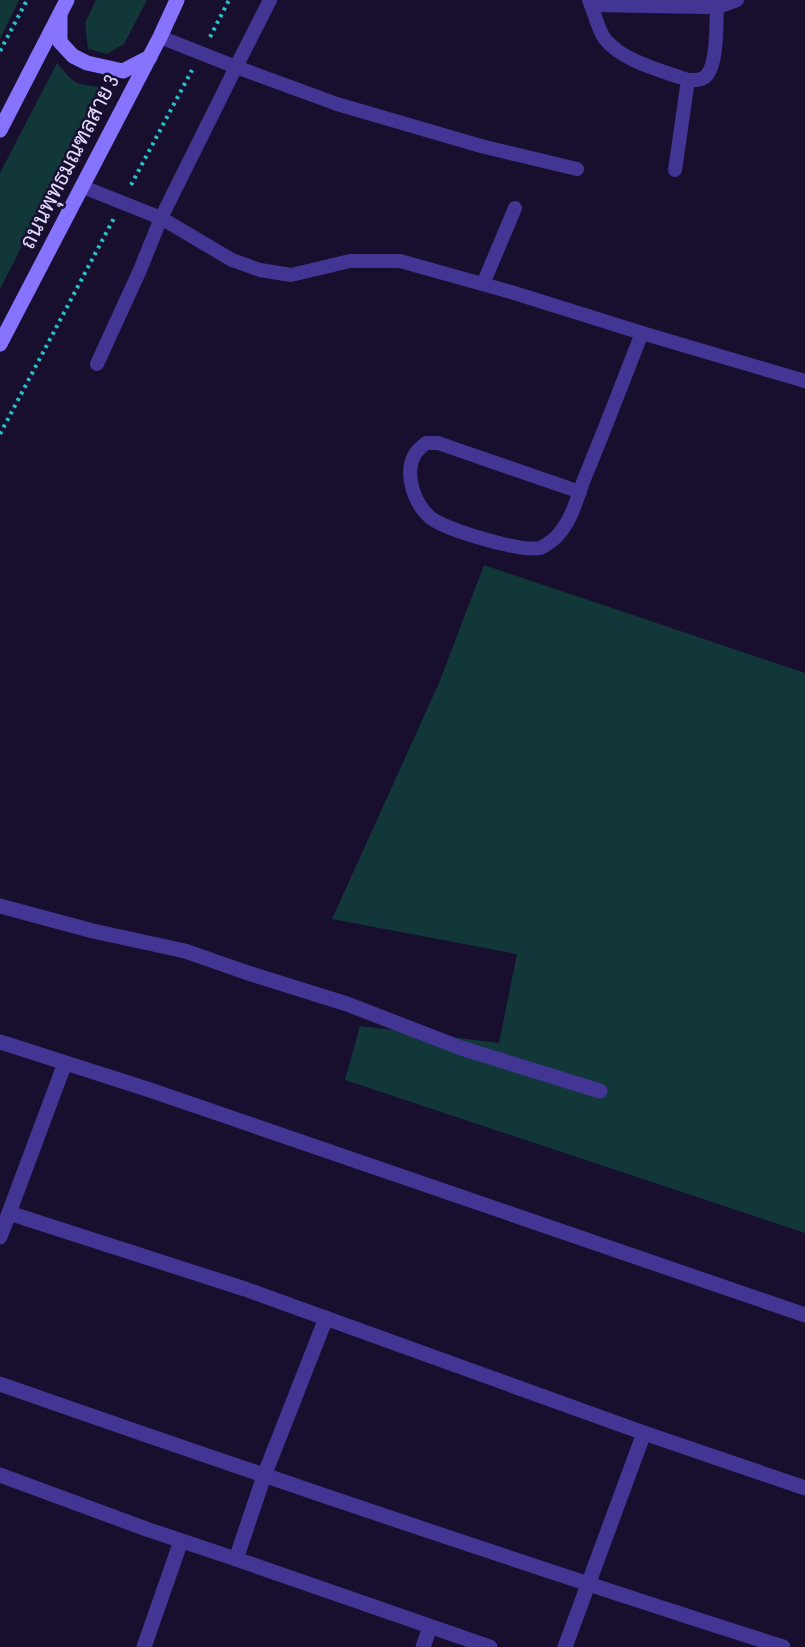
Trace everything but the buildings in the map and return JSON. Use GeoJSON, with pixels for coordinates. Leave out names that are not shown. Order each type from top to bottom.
{"type":"FeatureCollection","features":[{"type":"Feature","properties":{"kind":"main road","name":"ถนนพุทธมณฑลสาย 3"},"geometry":{"type":"LineString","coordinates":[[0,344],[150,57],[177,0]]}},
{"type":"Feature","properties":{"kind":"main road"},"geometry":{"type":"LineString","coordinates":[[63,6],[60,42],[74,56],[87,63],[123,71],[150,57]]}},
{"type":"Feature","properties":{"kind":"main road"},"geometry":{"type":"LineString","coordinates":[[0,130],[63,6]]}},
{"type":"Feature","properties":{"kind":"street"},"geometry":{"type":"LineString","coordinates":[[0,906],[185,951],[347,1004],[461,1048],[600,1091]]}},
{"type":"Feature","properties":{"kind":"street"},"geometry":{"type":"LineString","coordinates":[[0,1042],[183,1101],[805,1315]]}},
{"type":"Feature","properties":{"kind":"street"},"geometry":{"type":"LineString","coordinates":[[0,1237],[65,1063]]}},
{"type":"Feature","properties":{"kind":"street"},"geometry":{"type":"LineString","coordinates":[[9,1213],[244,1289],[644,1433],[805,1488]]}},
{"type":"Feature","properties":{"kind":"street"},"geometry":{"type":"LineString","coordinates":[[236,1559],[264,1476],[326,1318]]}},
{"type":"Feature","properties":{"kind":"street"},"geometry":{"type":"LineString","coordinates":[[0,1384],[264,1476],[589,1585],[783,1647]]}},
{"type":"Feature","properties":{"kind":"street"},"geometry":{"type":"LineString","coordinates":[[565,1647],[644,1433]]}},
{"type":"Feature","properties":{"kind":"street"},"geometry":{"type":"LineString","coordinates":[[1,1478],[490,1647]]}},
{"type":"Feature","properties":{"kind":"street"},"geometry":{"type":"LineString","coordinates":[[144,1647],[181,1541]]}},
{"type":"Feature","properties":{"kind":"street"},"geometry":{"type":"LineString","coordinates":[[423,1647],[430,1627]]}},
{"type":"Feature","properties":{"kind":"lane"},"geometry":{"type":"LineString","coordinates":[[97,364],[161,218],[270,0]]}},
{"type":"Feature","properties":{"kind":"lane"},"geometry":{"type":"LineString","coordinates":[[717,6],[713,60],[709,71],[699,80],[688,80],[629,58],[616,50],[604,38],[590,2],[717,6],[737,0]]}},
{"type":"Feature","properties":{"kind":"lane"},"geometry":{"type":"LineString","coordinates":[[160,37],[236,68],[337,104],[481,146],[577,169]]}},
{"type":"Feature","properties":{"kind":"lane"},"geometry":{"type":"LineString","coordinates":[[675,170],[688,80]]}},
{"type":"Feature","properties":{"kind":"lane"},"geometry":{"type":"LineString","coordinates":[[83,187],[161,218],[232,260],[260,270],[291,275],[350,261],[400,261],[512,292],[805,381]]}},
{"type":"Feature","properties":{"kind":"lane"},"geometry":{"type":"LineString","coordinates":[[483,284],[515,208]]}},
{"type":"Feature","properties":{"kind":"lane"},"geometry":{"type":"LineString","coordinates":[[580,492],[438,443],[426,443],[418,449],[413,458],[412,485],[420,506],[432,519],[472,536],[518,547],[541,548],[558,536],[571,516],[642,333]]}},
{"type":"Feature","properties":{"kind":"path"},"geometry":{"type":"LineString","coordinates":[[0,51],[27,0]]}},
{"type":"Feature","properties":{"kind":"green space"},"geometry":{"type":"Polygon","coordinates":[[[0,0],[19,0],[0,39],[0,0]]]}},
{"type":"Feature","properties":{"kind":"green space"},"geometry":{"type":"Polygon","coordinates":[[[96,0],[147,0],[124,44],[107,54],[88,49],[85,23],[96,0]]]}},
{"type":"Feature","properties":{"kind":"green space"},"geometry":{"type":"Polygon","coordinates":[[[57,63],[76,82],[103,87],[0,289],[0,173],[57,63]]]}},
{"type":"Feature","properties":{"kind":"green space"},"geometry":{"type":"Polygon","coordinates":[[[484,565],[805,673],[805,1233],[345,1080],[360,1026],[499,1043],[517,954],[332,919],[439,683],[484,565]]]}}]}
